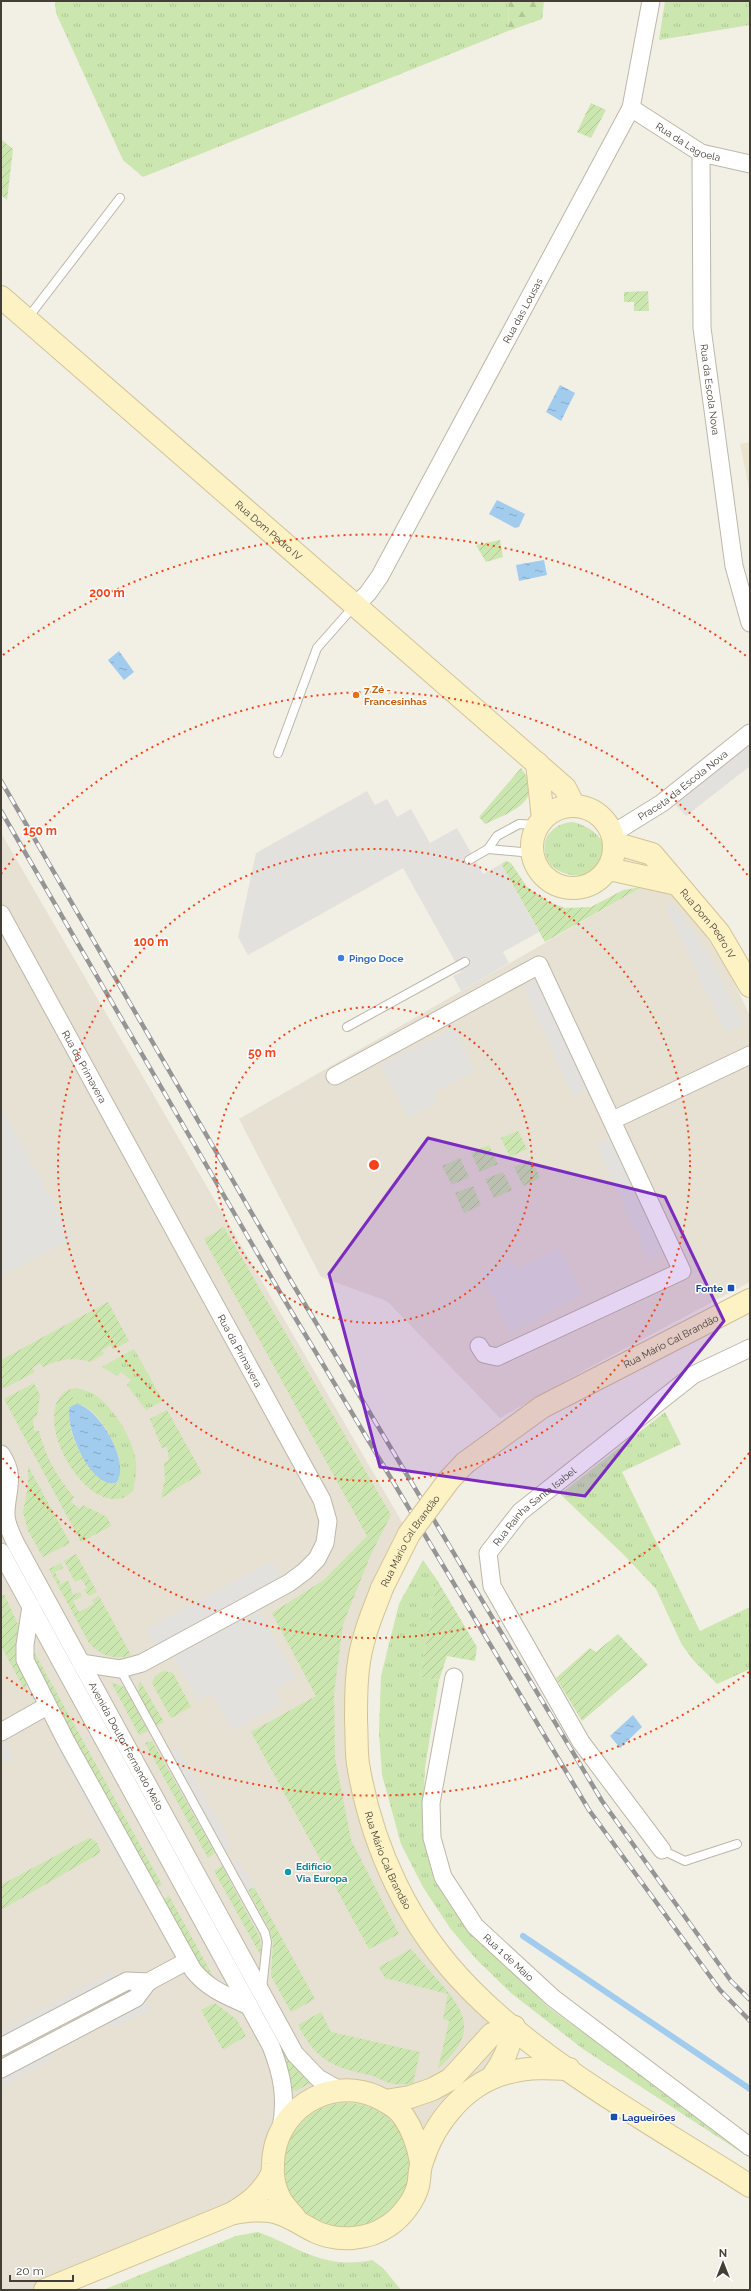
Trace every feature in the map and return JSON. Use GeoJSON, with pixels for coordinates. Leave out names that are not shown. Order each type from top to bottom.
{"type":"FeatureCollection","features":[{"type":"Feature","properties":{"kind":"street","name":"Rua das Lousas"},"geometry":{"type":"LineString","coordinates":[[356,605],[368,593],[380,576],[631,108],[651,1]]}},
{"type":"Feature","properties":{"kind":"street","name":"Rua da Lagoela"},"geometry":{"type":"LineString","coordinates":[[631,108],[701,153],[750,164]]}},
{"type":"Feature","properties":{"kind":"street","name":"Rua da Escola Nova"},"geometry":{"type":"LineString","coordinates":[[701,153],[702,328],[734,566],[750,623]]}},
{"type":"Feature","properties":{"kind":"street","name":"Rua Dom Pedro IV"},"geometry":{"type":"LineString","coordinates":[[1,297],[537,763],[565,788],[574,806]]}},
{"type":"Feature","properties":{"kind":"street","name":"Praceta da Escola Nova"},"geometry":{"type":"LineString","coordinates":[[613,838],[662,803],[750,732]]}},
{"type":"Feature","properties":{"kind":"street"},"geometry":{"type":"LineString","coordinates":[[537,763],[541,822]]}},
{"type":"Feature","properties":{"kind":"street"},"geometry":{"type":"LineString","coordinates":[[574,806],[587,808],[599,815],[608,825],[613,838],[614,856],[604,874],[590,886],[565,888],[553,884],[543,875],[536,865],[532,853],[532,843],[541,822],[552,812],[562,807],[574,806]]}},
{"type":"Feature","properties":{"kind":"street","name":"Rua Dom Pedro IV"},"geometry":{"type":"LineString","coordinates":[[613,838],[652,854],[719,933],[750,986]]}},
{"type":"Feature","properties":{"kind":"street","name":"Rua Dom Pedro IV"},"geometry":{"type":"LineString","coordinates":[[604,874],[677,884]]}},
{"type":"Feature","properties":{"kind":"street","name":"Rua da Primavera"},"geometry":{"type":"LineString","coordinates":[[1,914],[322,1500],[328,1522],[325,1543],[317,1559],[289,1583],[142,1663],[120,1669],[81,1663]]}},
{"type":"Feature","properties":{"kind":"street"},"geometry":{"type":"LineString","coordinates":[[335,1076],[539,965],[613,1120],[682,1271],[497,1357],[484,1354],[479,1346]]}},
{"type":"Feature","properties":{"kind":"street"},"geometry":{"type":"LineString","coordinates":[[613,1120],[750,1055]]}},
{"type":"Feature","properties":{"kind":"street","name":"Rua Mário Cal Brandão"},"geometry":{"type":"LineString","coordinates":[[750,1300],[542,1407],[465,1463],[449,1480],[409,1534],[382,1588],[363,1641],[356,1694],[358,1762],[370,1823],[390,1873],[416,1921],[447,1963],[480,1998],[514,2027],[569,2069],[750,2186]]}},
{"type":"Feature","properties":{"kind":"street","name":"Rua Rainha Santa Isabel"},"geometry":{"type":"LineString","coordinates":[[662,1850],[581,1742],[492,1586],[488,1553],[520,1512],[693,1375],[750,1348]]}},
{"type":"Feature","properties":{"kind":"street","name":"Avenida Doutor Fernando Melo"},"geometry":{"type":"LineString","coordinates":[[1,1454],[8,1466],[11,1479],[5,1499],[6,1513],[15,1542],[295,2054],[318,2078],[339,2090]]}},
{"type":"Feature","properties":{"kind":"street","name":"Avenida Doutor Fernando Melo"},"geometry":{"type":"LineString","coordinates":[[1,1552],[271,2046],[281,2073],[285,2109],[281,2128]]}},
{"type":"Feature","properties":{"kind":"street"},"geometry":{"type":"LineString","coordinates":[[31,1606],[25,1645],[25,1660],[47,1706],[187,1961],[202,1981],[215,1990],[249,2006]]}},
{"type":"Feature","properties":{"kind":"street","name":"Rua 1 de Maio"},"geometry":{"type":"LineString","coordinates":[[454,1677],[431,1803],[432,1838],[443,1877],[475,1926],[553,1998],[750,2147]]}},
{"type":"Feature","properties":{"kind":"street"},"geometry":{"type":"LineString","coordinates":[[1,1732],[47,1706]]}},
{"type":"Feature","properties":{"kind":"street"},"geometry":{"type":"LineString","coordinates":[[1,2069],[136,1998],[148,1982],[187,1961]]}},
{"type":"Feature","properties":{"kind":"street"},"geometry":{"type":"LineString","coordinates":[[1,2047],[127,1981],[148,1982]]}},
{"type":"Feature","properties":{"kind":"street"},"geometry":{"type":"LineString","coordinates":[[476,2050],[483,2031],[480,1998]]}},
{"type":"Feature","properties":{"kind":"street"},"geometry":{"type":"LineString","coordinates":[[385,2100],[410,2097],[445,2083],[467,2064],[476,2050],[492,2034],[514,2027],[510,2046],[502,2064],[492,2077]]}},
{"type":"Feature","properties":{"kind":"street"},"geometry":{"type":"LineString","coordinates":[[421,2162],[448,2112],[471,2090],[492,2077],[512,2071],[539,2068],[569,2069]]}},
{"type":"Feature","properties":{"kind":"street"},"geometry":{"type":"LineString","coordinates":[[233,2213],[252,2210],[274,2212],[295,2218],[316,2232],[340,2239],[365,2236],[388,2226],[406,2209],[418,2187],[421,2162],[416,2138],[404,2116],[385,2100],[363,2091],[339,2090],[316,2096],[296,2109],[281,2128],[273,2150],[272,2174],[280,2198],[295,2218]]}},
{"type":"Feature","properties":{"kind":"street"},"geometry":{"type":"LineString","coordinates":[[45,2290],[233,2213],[251,2203],[264,2190],[272,2174]]}},
{"type":"Feature","properties":{"kind":"lane"},"geometry":{"type":"LineString","coordinates":[[27,319],[120,198]]}},
{"type":"Feature","properties":{"kind":"lane"},"geometry":{"type":"LineString","coordinates":[[278,753],[317,648],[356,605]]}},
{"type":"Feature","properties":{"kind":"lane"},"geometry":{"type":"LineString","coordinates":[[469,860],[488,849],[497,836],[519,824],[541,822]]}},
{"type":"Feature","properties":{"kind":"lane"},"geometry":{"type":"LineString","coordinates":[[488,849],[532,853]]}},
{"type":"Feature","properties":{"kind":"lane"},"geometry":{"type":"LineString","coordinates":[[347,1026],[465,962]]}},
{"type":"Feature","properties":{"kind":"lane"},"geometry":{"type":"LineString","coordinates":[[120,1669],[266,1933],[267,1942],[262,1994]]}},
{"type":"Feature","properties":{"kind":"lane"},"geometry":{"type":"LineString","coordinates":[[662,1850],[685,1861],[737,1844]]}},
{"type":"Feature","properties":{"kind":"highlighted area"},"geometry":{"type":"Polygon","coordinates":[[[428,1138],[665,1197],[724,1321],[585,1496],[380,1467],[329,1274],[428,1138]]]}},
{"type":"Feature","properties":{"kind":"shaded area"},"geometry":{"type":"Polygon","coordinates":[[[750,442],[750,494],[740,444],[750,442]]]}},
{"type":"Feature","properties":{"kind":"shaded area"},"geometry":{"type":"Polygon","coordinates":[[[744,737],[750,745],[750,766],[686,816],[669,797],[744,737]]]}},
{"type":"Feature","properties":{"kind":"shaded area"},"geometry":{"type":"Polygon","coordinates":[[[367,791],[375,805],[387,799],[397,817],[411,809],[430,843],[457,828],[483,874],[501,864],[539,932],[503,952],[509,963],[461,991],[453,976],[461,972],[403,868],[248,955],[238,937],[256,853],[367,791]]]}},
{"type":"Feature","properties":{"kind":"shaded area"},"geometry":{"type":"Polygon","coordinates":[[[1,833],[409,1534],[363,1641],[358,1762],[416,1921],[514,2027],[471,2090],[388,2226],[253,2210],[45,2290],[1,2290],[1,833]]]}},
{"type":"Feature","properties":{"kind":"shaded area"},"geometry":{"type":"Polygon","coordinates":[[[642,887],[665,889],[694,917],[730,974],[750,1016],[750,1282],[590,1367],[500,1418],[387,1301],[321,1277],[239,1119],[642,887]]]}},
{"type":"Feature","properties":{"kind":"shaded area"},"geometry":{"type":"Polygon","coordinates":[[[670,902],[682,914],[709,955],[744,1024],[726,1032],[666,909],[670,902]]]}},
{"type":"Feature","properties":{"kind":"shaded area"},"geometry":{"type":"Polygon","coordinates":[[[545,976],[596,1086],[573,1096],[523,986],[545,976]]]}},
{"type":"Feature","properties":{"kind":"shaded area"},"geometry":{"type":"Polygon","coordinates":[[[455,1028],[474,1072],[434,1093],[437,1102],[408,1118],[380,1064],[455,1028]]]}},
{"type":"Feature","properties":{"kind":"shaded area"},"geometry":{"type":"Polygon","coordinates":[[[1,1107],[73,1238],[1,1276],[1,1107]]]}},
{"type":"Feature","properties":{"kind":"shaded area"},"geometry":{"type":"Polygon","coordinates":[[[619,1134],[672,1250],[649,1260],[596,1145],[619,1134]]]}},
{"type":"Feature","properties":{"kind":"shaded area"},"geometry":{"type":"Polygon","coordinates":[[[560,1248],[582,1294],[510,1333],[481,1273],[512,1260],[517,1268],[560,1248]]]}},
{"type":"Feature","properties":{"kind":"shaded area"},"geometry":{"type":"Polygon","coordinates":[[[272,1561],[285,1585],[159,1653],[146,1629],[272,1561]]]}},
{"type":"Feature","properties":{"kind":"shaded area"},"geometry":{"type":"Polygon","coordinates":[[[259,1611],[296,1678],[275,1690],[283,1704],[233,1730],[212,1694],[198,1701],[173,1657],[259,1611]]]}},
{"type":"Feature","properties":{"kind":"shaded area"},"geometry":{"type":"Polygon","coordinates":[[[1,1736],[14,1757],[1,1764],[1,1736]]]}},
{"type":"Feature","properties":{"kind":"shaded area"},"geometry":{"type":"Polygon","coordinates":[[[66,1741],[148,1892],[139,1897],[56,1747],[66,1741]]]}},
{"type":"Feature","properties":{"kind":"shaded area"},"geometry":{"type":"Polygon","coordinates":[[[177,1747],[232,1845],[220,1852],[166,1754],[177,1747]]]}},
{"type":"Feature","properties":{"kind":"shaded area"},"geometry":{"type":"Polygon","coordinates":[[[239,1861],[254,1887],[243,1893],[229,1867],[239,1861]]]}},
{"type":"Feature","properties":{"kind":"shaded area"},"geometry":{"type":"Polygon","coordinates":[[[111,1972],[119,1986],[1,2047],[1,2031],[111,1972]]]}},
{"type":"Feature","properties":{"kind":"shaded area"},"geometry":{"type":"Polygon","coordinates":[[[136,1998],[145,2000],[150,2009],[115,2028],[95,2020],[136,1998]]]}},
{"type":"Feature","properties":{"kind":"shaded area"},"geometry":{"type":"Polygon","coordinates":[[[48,2044],[54,2059],[1,2087],[1,2069],[48,2044]]]}},
{"type":"Feature","properties":{"kind":"green space"},"geometry":{"type":"Polygon","coordinates":[[[55,1],[509,1],[508,31],[143,177],[123,160],[56,13],[55,1]]]}},
{"type":"Feature","properties":{"kind":"green space"},"geometry":{"type":"Polygon","coordinates":[[[509,1],[544,1],[542,19],[508,31],[509,1]]]}},
{"type":"Feature","properties":{"kind":"green space"},"geometry":{"type":"Polygon","coordinates":[[[665,1],[750,1],[750,25],[659,40],[665,1]]]}},
{"type":"Feature","properties":{"kind":"green space"},"geometry":{"type":"Polygon","coordinates":[[[591,103],[606,110],[591,138],[577,132],[591,103]]]}},
{"type":"Feature","properties":{"kind":"green space"},"geometry":{"type":"Polygon","coordinates":[[[2,140],[13,149],[7,200],[1,195],[2,140]]]}},
{"type":"Feature","properties":{"kind":"green space"},"geometry":{"type":"Polygon","coordinates":[[[648,291],[649,311],[634,311],[634,302],[624,302],[624,292],[648,291]]]}},
{"type":"Feature","properties":{"kind":"green space"},"geometry":{"type":"Polygon","coordinates":[[[500,540],[503,557],[486,562],[476,545],[500,540]]]}},
{"type":"Feature","properties":{"kind":"green space"},"geometry":{"type":"Polygon","coordinates":[[[521,768],[528,780],[530,789],[527,797],[522,804],[514,810],[485,824],[479,817],[521,768]]]}},
{"type":"Feature","properties":{"kind":"green space"},"geometry":{"type":"Polygon","coordinates":[[[573,822],[590,829],[600,839],[604,849],[603,859],[598,868],[588,873],[576,875],[561,872],[550,864],[546,855],[545,846],[548,835],[556,827],[573,822]]]}},
{"type":"Feature","properties":{"kind":"green space"},"geometry":{"type":"Polygon","coordinates":[[[506,861],[511,863],[527,887],[549,902],[565,908],[591,907],[623,890],[642,887],[545,942],[501,864],[506,861]]]}},
{"type":"Feature","properties":{"kind":"green space"},"geometry":{"type":"Polygon","coordinates":[[[518,1131],[527,1149],[510,1157],[501,1138],[518,1131]]]}},
{"type":"Feature","properties":{"kind":"green space"},"geometry":{"type":"Polygon","coordinates":[[[489,1145],[498,1164],[480,1172],[471,1153],[489,1145]]]}},
{"type":"Feature","properties":{"kind":"green space"},"geometry":{"type":"Polygon","coordinates":[[[460,1158],[469,1177],[452,1185],[442,1166],[460,1158]]]}},
{"type":"Feature","properties":{"kind":"green space"},"geometry":{"type":"Polygon","coordinates":[[[532,1159],[540,1178],[523,1186],[514,1167],[532,1159]]]}},
{"type":"Feature","properties":{"kind":"green space"},"geometry":{"type":"Polygon","coordinates":[[[503,1172],[512,1190],[494,1198],[485,1179],[503,1172]]]}},
{"type":"Feature","properties":{"kind":"green space"},"geometry":{"type":"Polygon","coordinates":[[[473,1186],[481,1205],[464,1213],[455,1193],[473,1186]]]}},
{"type":"Feature","properties":{"kind":"green space"},"geometry":{"type":"Polygon","coordinates":[[[224,1227],[391,1515],[371,1554],[343,1624],[334,1693],[335,1758],[351,1840],[399,1934],[369,1949],[251,1732],[316,1696],[272,1613],[324,1580],[367,1536],[204,1239],[224,1227]]]}},
{"type":"Feature","properties":{"kind":"green space"},"geometry":{"type":"Polygon","coordinates":[[[108,1302],[129,1341],[113,1350],[111,1345],[102,1350],[104,1354],[90,1362],[71,1359],[55,1362],[43,1367],[40,1363],[32,1368],[35,1372],[5,1388],[1,1387],[1,1360],[108,1302]]]}},
{"type":"Feature","properties":{"kind":"green space"},"geometry":{"type":"Polygon","coordinates":[[[134,1349],[163,1401],[146,1410],[127,1385],[131,1380],[121,1372],[118,1376],[102,1367],[134,1349]]]}},
{"type":"Feature","properties":{"kind":"green space"},"geometry":{"type":"Polygon","coordinates":[[[34,1383],[40,1395],[37,1416],[33,1418],[34,1431],[39,1431],[52,1466],[74,1497],[71,1502],[80,1509],[83,1505],[107,1517],[111,1526],[81,1542],[4,1399],[34,1383]]]}},
{"type":"Feature","properties":{"kind":"green space"},"geometry":{"type":"Polygon","coordinates":[[[76,1388],[93,1394],[105,1403],[117,1418],[128,1436],[135,1454],[136,1470],[133,1491],[125,1497],[117,1483],[119,1458],[109,1433],[98,1417],[84,1406],[76,1404],[70,1389],[76,1388]]]}},
{"type":"Feature","properties":{"kind":"green space"},"geometry":{"type":"Polygon","coordinates":[[[70,1389],[76,1404],[70,1407],[71,1431],[75,1442],[86,1460],[112,1484],[116,1483],[125,1497],[108,1498],[92,1490],[77,1476],[65,1457],[57,1436],[54,1416],[58,1400],[70,1389]]]}},
{"type":"Feature","properties":{"kind":"green space"},"geometry":{"type":"Polygon","coordinates":[[[167,1410],[202,1473],[161,1498],[165,1479],[164,1463],[169,1460],[167,1447],[162,1448],[150,1419],[167,1410]]]}},
{"type":"Feature","properties":{"kind":"green space"},"geometry":{"type":"Polygon","coordinates":[[[665,1412],[681,1444],[622,1472],[700,1631],[750,1607],[750,1669],[717,1684],[694,1661],[682,1645],[656,1589],[624,1555],[560,1494],[665,1412]]]}},
{"type":"Feature","properties":{"kind":"green space"},"geometry":{"type":"Polygon","coordinates":[[[28,1466],[70,1543],[43,1557],[28,1531],[23,1512],[28,1486],[28,1466]]]}},
{"type":"Feature","properties":{"kind":"green space"},"geometry":{"type":"Polygon","coordinates":[[[76,1554],[97,1592],[89,1596],[84,1590],[87,1588],[81,1579],[75,1582],[64,1561],[76,1554]]]}},
{"type":"Feature","properties":{"kind":"green space"},"geometry":{"type":"Polygon","coordinates":[[[423,1560],[437,1580],[420,1677],[439,1680],[425,1768],[422,1830],[429,1853],[496,1956],[548,2007],[749,2153],[750,2158],[583,2049],[511,1993],[476,1959],[450,1928],[423,1887],[401,1844],[382,1775],[379,1733],[381,1676],[399,1604],[423,1560]]]}},
{"type":"Feature","properties":{"kind":"green space"},"geometry":{"type":"Polygon","coordinates":[[[61,1563],[63,1568],[55,1572],[61,1584],[68,1580],[73,1595],[80,1592],[82,1596],[73,1601],[79,1612],[94,1604],[92,1600],[99,1596],[131,1655],[125,1657],[108,1656],[98,1651],[89,1643],[49,1569],[61,1563]]]}},
{"type":"Feature","properties":{"kind":"green space"},"geometry":{"type":"Polygon","coordinates":[[[437,1580],[477,1647],[475,1661],[447,1656],[439,1680],[420,1677],[437,1580]]]}},
{"type":"Feature","properties":{"kind":"green space"},"geometry":{"type":"Polygon","coordinates":[[[4,1594],[20,1629],[27,1694],[1,1646],[1,1596],[4,1594]]]}},
{"type":"Feature","properties":{"kind":"green space"},"geometry":{"type":"Polygon","coordinates":[[[618,1634],[648,1665],[582,1721],[556,1678],[590,1648],[596,1652],[618,1634]]]}},
{"type":"Feature","properties":{"kind":"green space"},"geometry":{"type":"Polygon","coordinates":[[[31,1646],[162,1885],[155,1888],[30,1658],[31,1646]]]}},
{"type":"Feature","properties":{"kind":"green space"},"geometry":{"type":"Polygon","coordinates":[[[164,1671],[173,1673],[191,1707],[171,1718],[152,1683],[155,1676],[164,1671]]]}},
{"type":"Feature","properties":{"kind":"green space"},"geometry":{"type":"Polygon","coordinates":[[[140,1681],[164,1722],[156,1726],[140,1698],[138,1686],[140,1681]]]}},
{"type":"Feature","properties":{"kind":"green space"},"geometry":{"type":"Polygon","coordinates":[[[111,1682],[124,1687],[148,1731],[139,1735],[111,1682]]]}},
{"type":"Feature","properties":{"kind":"green space"},"geometry":{"type":"Polygon","coordinates":[[[152,1741],[215,1853],[208,1858],[145,1743],[152,1741]]]}},
{"type":"Feature","properties":{"kind":"green space"},"geometry":{"type":"Polygon","coordinates":[[[89,1838],[98,1844],[100,1853],[1,1910],[1,1885],[89,1838]]]}},
{"type":"Feature","properties":{"kind":"green space"},"geometry":{"type":"Polygon","coordinates":[[[222,1866],[260,1938],[261,1956],[214,1871],[222,1866]]]}},
{"type":"Feature","properties":{"kind":"green space"},"geometry":{"type":"Polygon","coordinates":[[[254,1887],[315,1999],[291,2012],[271,1976],[273,1942],[269,1928],[248,1890],[254,1887]]]}},
{"type":"Feature","properties":{"kind":"green space"},"geometry":{"type":"Polygon","coordinates":[[[169,1896],[214,1978],[213,1980],[204,1974],[161,1900],[169,1896]]]}},
{"type":"Feature","properties":{"kind":"green space"},"geometry":{"type":"Polygon","coordinates":[[[411,1949],[453,1998],[460,2009],[463,2019],[464,2029],[462,2038],[457,2048],[438,2069],[449,2021],[443,2019],[448,1994],[385,1978],[379,1967],[411,1949]]]}},
{"type":"Feature","properties":{"kind":"green space"},"geometry":{"type":"Polygon","coordinates":[[[215,2003],[236,2019],[246,2036],[223,2050],[201,2010],[215,2003]]]}},
{"type":"Feature","properties":{"kind":"green space"},"geometry":{"type":"Polygon","coordinates":[[[321,2012],[331,2032],[420,2052],[413,2084],[389,2083],[374,2076],[345,2069],[326,2060],[311,2046],[298,2025],[321,2012]]]}},
{"type":"Feature","properties":{"kind":"green space"},"geometry":{"type":"Polygon","coordinates":[[[278,2034],[312,2082],[296,2091],[292,2090],[287,2067],[273,2037],[278,2034]]]}},
{"type":"Feature","properties":{"kind":"green space"},"geometry":{"type":"Polygon","coordinates":[[[347,2103],[371,2108],[382,2114],[395,2126],[405,2142],[410,2166],[405,2190],[399,2201],[387,2214],[371,2224],[347,2229],[323,2224],[312,2218],[299,2206],[289,2190],[284,2166],[289,2142],[295,2131],[307,2118],[323,2108],[347,2103]]]}},
{"type":"Feature","properties":{"kind":"green space"},"geometry":{"type":"Polygon","coordinates":[[[258,2232],[300,2251],[326,2260],[355,2262],[372,2260],[383,2268],[401,2290],[103,2290],[236,2236],[258,2232]]]}},
{"type":"Feature","properties":{"kind":"water"},"geometry":{"type":"Polygon","coordinates":[[[560,385],[575,393],[561,421],[546,412],[560,385]]]}},
{"type":"Feature","properties":{"kind":"water"},"geometry":{"type":"Polygon","coordinates":[[[497,500],[525,514],[519,527],[515,528],[489,514],[497,500]]]}},
{"type":"Feature","properties":{"kind":"water"},"geometry":{"type":"Polygon","coordinates":[[[544,560],[547,575],[519,581],[516,565],[544,560]]]}},
{"type":"Feature","properties":{"kind":"water"},"geometry":{"type":"Polygon","coordinates":[[[119,651],[134,672],[124,680],[108,660],[119,651]]]}},
{"type":"Feature","properties":{"kind":"water"},"geometry":{"type":"Polygon","coordinates":[[[76,1404],[85,1407],[94,1415],[103,1425],[110,1437],[120,1463],[120,1474],[116,1483],[107,1482],[97,1476],[81,1455],[71,1428],[69,1416],[70,1407],[76,1404]]]}},
{"type":"Feature","properties":{"kind":"water"},"geometry":{"type":"Polygon","coordinates":[[[633,1715],[642,1727],[620,1748],[610,1736],[633,1715]]]}},
{"type":"Feature","properties":{"kind":"waterway"},"geometry":{"type":"LineString","coordinates":[[523,1936],[750,2089]]}},
{"type":"Feature","properties":{"kind":"railway"},"geometry":{"type":"LineString","coordinates":[[1,781],[294,1286],[602,1801],[731,1981],[750,2000]]}},
{"type":"Feature","properties":{"kind":"railway"},"geometry":{"type":"LineString","coordinates":[[1,811],[281,1294],[589,1810],[720,1990],[750,2021]]}},
{"type":"Feature","properties":{"kind":"place","name":"7 Zé - Francesinhas"},"geometry":{"type":"Point","coordinates":[356,695]}},
{"type":"Feature","properties":{"kind":"place","name":"Pingo Doce"},"geometry":{"type":"Point","coordinates":[341,958]}},
{"type":"Feature","properties":{"kind":"place","name":"Fonte"},"geometry":{"type":"Point","coordinates":[731,1288]}},
{"type":"Feature","properties":{"kind":"place","name":"Edifício Via Europa"},"geometry":{"type":"Point","coordinates":[288,1872]}},
{"type":"Feature","properties":{"kind":"place","name":"Lagueirões"},"geometry":{"type":"Point","coordinates":[614,2117]}}]}
